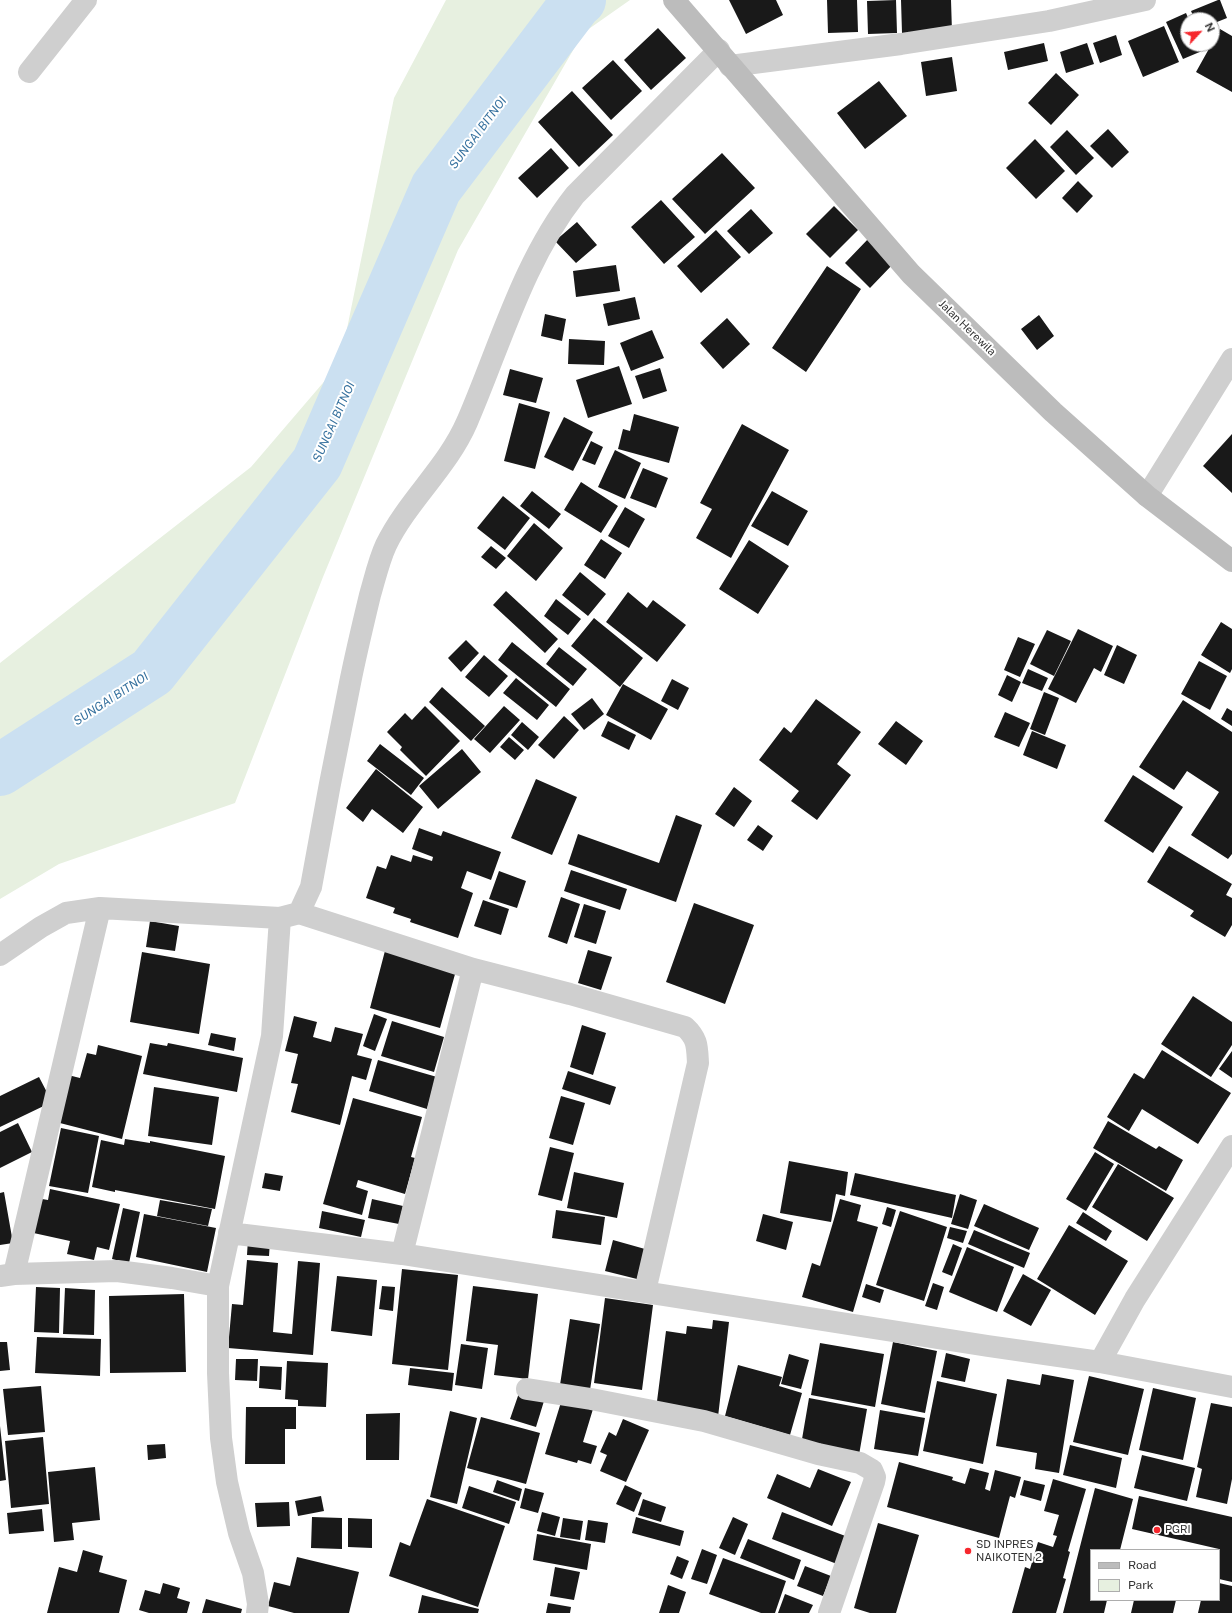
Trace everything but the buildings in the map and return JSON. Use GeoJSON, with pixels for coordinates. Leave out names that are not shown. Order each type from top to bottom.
{"type":"FeatureCollection","features":[{"type":"Feature","properties":{"kind":"main road","name":"Jalan Herewila"},"geometry":{"type":"LineString","coordinates":[[675,0],[911,274],[1053,412],[1147,496],[1232,560]]}},
{"type":"Feature","properties":{"kind":"street"},"geometry":{"type":"LineString","coordinates":[[29,72],[86,0]]}},
{"type":"Feature","properties":{"kind":"street"},"geometry":{"type":"LineString","coordinates":[[257,1613],[258,1604],[253,1573],[239,1533],[226,1475],[221,1438],[218,1373],[218,1286],[272,1036],[290,916],[310,887],[358,642],[375,576],[386,546],[405,511],[455,446],[466,424],[524,283],[542,246],[560,215],[575,195],[724,58],[901,44],[1049,21],[1145,0]]}},
{"type":"Feature","properties":{"kind":"street"},"geometry":{"type":"LineString","coordinates":[[1147,496],[1232,359]]}},
{"type":"Feature","properties":{"kind":"street"},"geometry":{"type":"LineString","coordinates":[[100,908],[7,1275],[117,1271],[218,1286]]}},
{"type":"Feature","properties":{"kind":"street"},"geometry":{"type":"LineString","coordinates":[[0,955],[41,927],[66,913],[100,908],[290,916],[474,969],[570,994],[685,1027],[692,1034],[697,1044],[698,1063],[645,1291]]}},
{"type":"Feature","properties":{"kind":"street"},"geometry":{"type":"LineString","coordinates":[[402,1254],[474,969]]}},
{"type":"Feature","properties":{"kind":"street"},"geometry":{"type":"LineString","coordinates":[[1100,1362],[1135,1300],[1232,1146]]}},
{"type":"Feature","properties":{"kind":"street"},"geometry":{"type":"LineString","coordinates":[[229,1233],[402,1254],[645,1291],[980,1345],[1100,1362],[1232,1387]]}},
{"type":"Feature","properties":{"kind":"street"},"geometry":{"type":"LineString","coordinates":[[527,1389],[591,1399],[704,1421],[818,1454],[860,1463],[868,1467],[872,1470],[874,1482],[830,1613]]}},
{"type":"Feature","properties":{"kind":"green space"},"geometry":{"type":"Polygon","coordinates":[[[446,0],[630,0],[583,33],[458,250],[323,577],[235,803],[59,864],[0,899],[0,663],[251,467],[340,363],[394,98],[446,0]]]}},
{"type":"Feature","properties":{"kind":"waterway","name":"SUNGAI BITNOI"},"geometry":{"type":"LineString","coordinates":[[0,770],[152,672],[317,463],[436,188],[576,3],[580,0]]}},
{"type":"Feature","properties":{"kind":"place","name":"PGRI"},"geometry":{"type":"Point","coordinates":[1157,1530]}},
{"type":"Feature","properties":{"kind":"place","name":"SD INPRES NAIKOTEN 2"},"geometry":{"type":"Point","coordinates":[968,1551]}}]}
